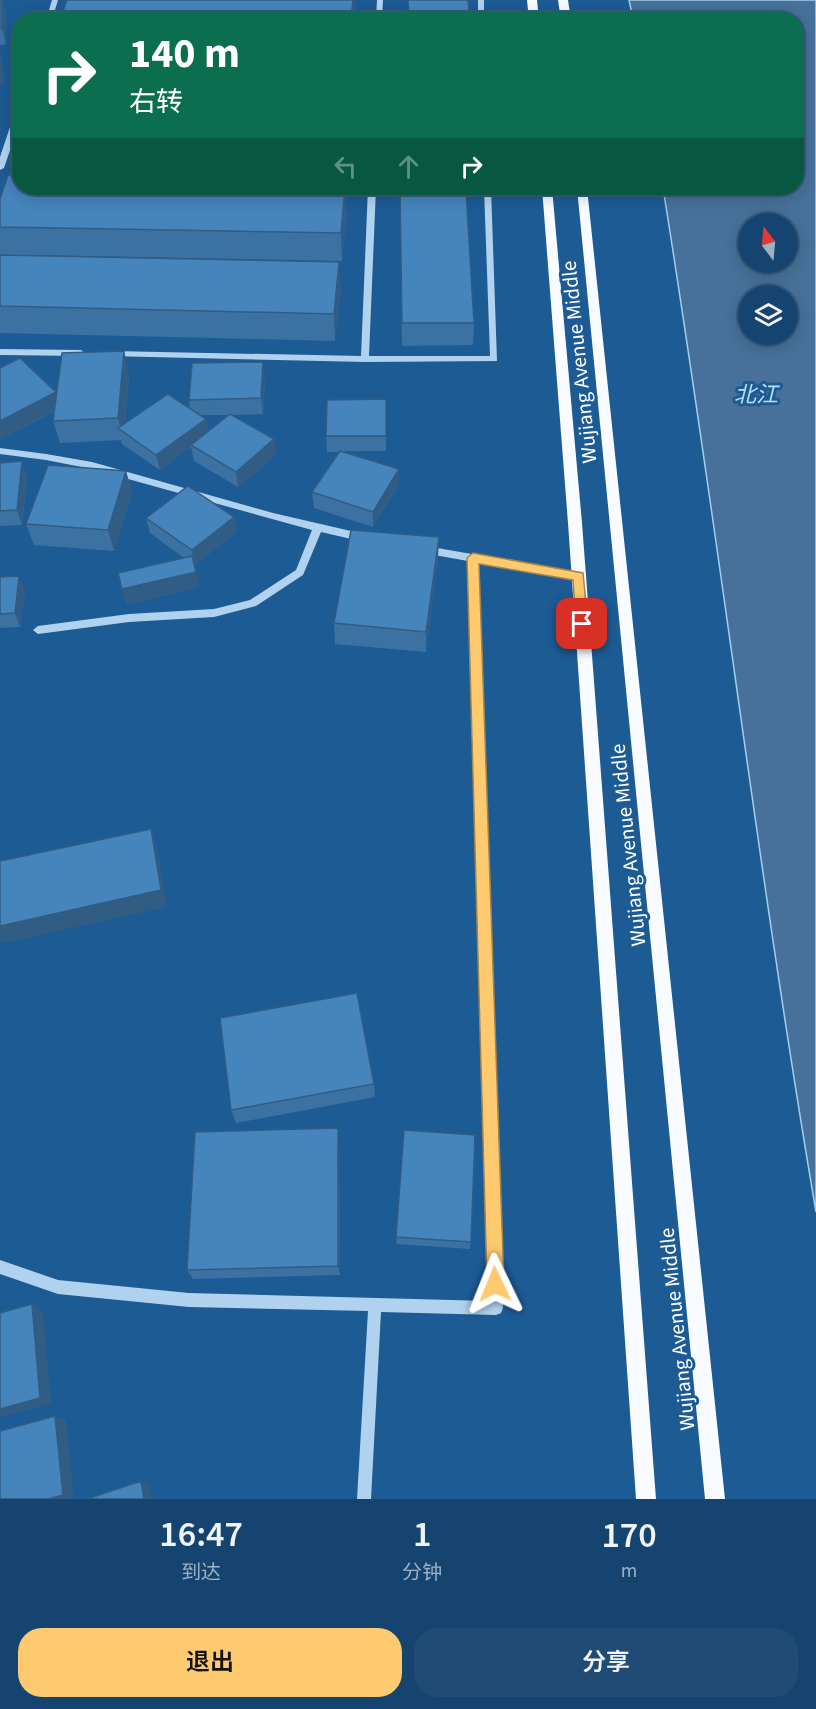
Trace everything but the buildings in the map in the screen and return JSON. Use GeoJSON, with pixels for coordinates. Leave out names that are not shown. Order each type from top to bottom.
{"type":"FeatureCollection","features":[{"type":"Feature","properties":{"kind":"main road","name":"Wujiang Avenue Middle"},"geometry":{"type":"LineString","coordinates":[[548,195],[579,576],[646,1499]]}},
{"type":"Feature","properties":{"kind":"main road","name":"Wujiang Avenue Middle"},"geometry":{"type":"LineString","coordinates":[[583,195],[715,1499]]}},
{"type":"Feature","properties":{"kind":"street"},"geometry":{"type":"LineString","coordinates":[[0,167],[12,132]]}},
{"type":"Feature","properties":{"kind":"street"},"geometry":{"type":"LineString","coordinates":[[365,358],[372,195]]}},
{"type":"Feature","properties":{"kind":"street"},"geometry":{"type":"LineString","coordinates":[[106,354],[494,359],[488,195]]}},
{"type":"Feature","properties":{"kind":"street"},"geometry":{"type":"LineString","coordinates":[[0,352],[94,354]]}},
{"type":"Feature","properties":{"kind":"street"},"geometry":{"type":"LineString","coordinates":[[0,451],[27,453],[112,470],[317,530],[373,540]]}},
{"type":"Feature","properties":{"kind":"street"},"geometry":{"type":"LineString","coordinates":[[38,630],[129,618],[214,613],[253,603],[300,573],[317,530]]}},
{"type":"Feature","properties":{"kind":"street"},"geometry":{"type":"LineString","coordinates":[[417,548],[579,576]]}},
{"type":"Feature","properties":{"kind":"street"},"geometry":{"type":"LineString","coordinates":[[0,1267],[58,1287],[189,1300],[496,1308],[473,558]]}},
{"type":"Feature","properties":{"kind":"street"},"geometry":{"type":"LineString","coordinates":[[364,1499],[375,1305]]}},
{"type":"Feature","properties":{"kind":"water","name":"北江"},"geometry":{"type":"Polygon","coordinates":[[[629,0],[816,0],[816,1212],[775,956],[664,195],[804,195],[804,12],[632,12],[629,0]]]}},
{"type":"Feature","properties":{"kind":"route"},"geometry":{"type":"LineString","coordinates":[[495,1284],[473,558],[579,576],[582,624]]}}]}
